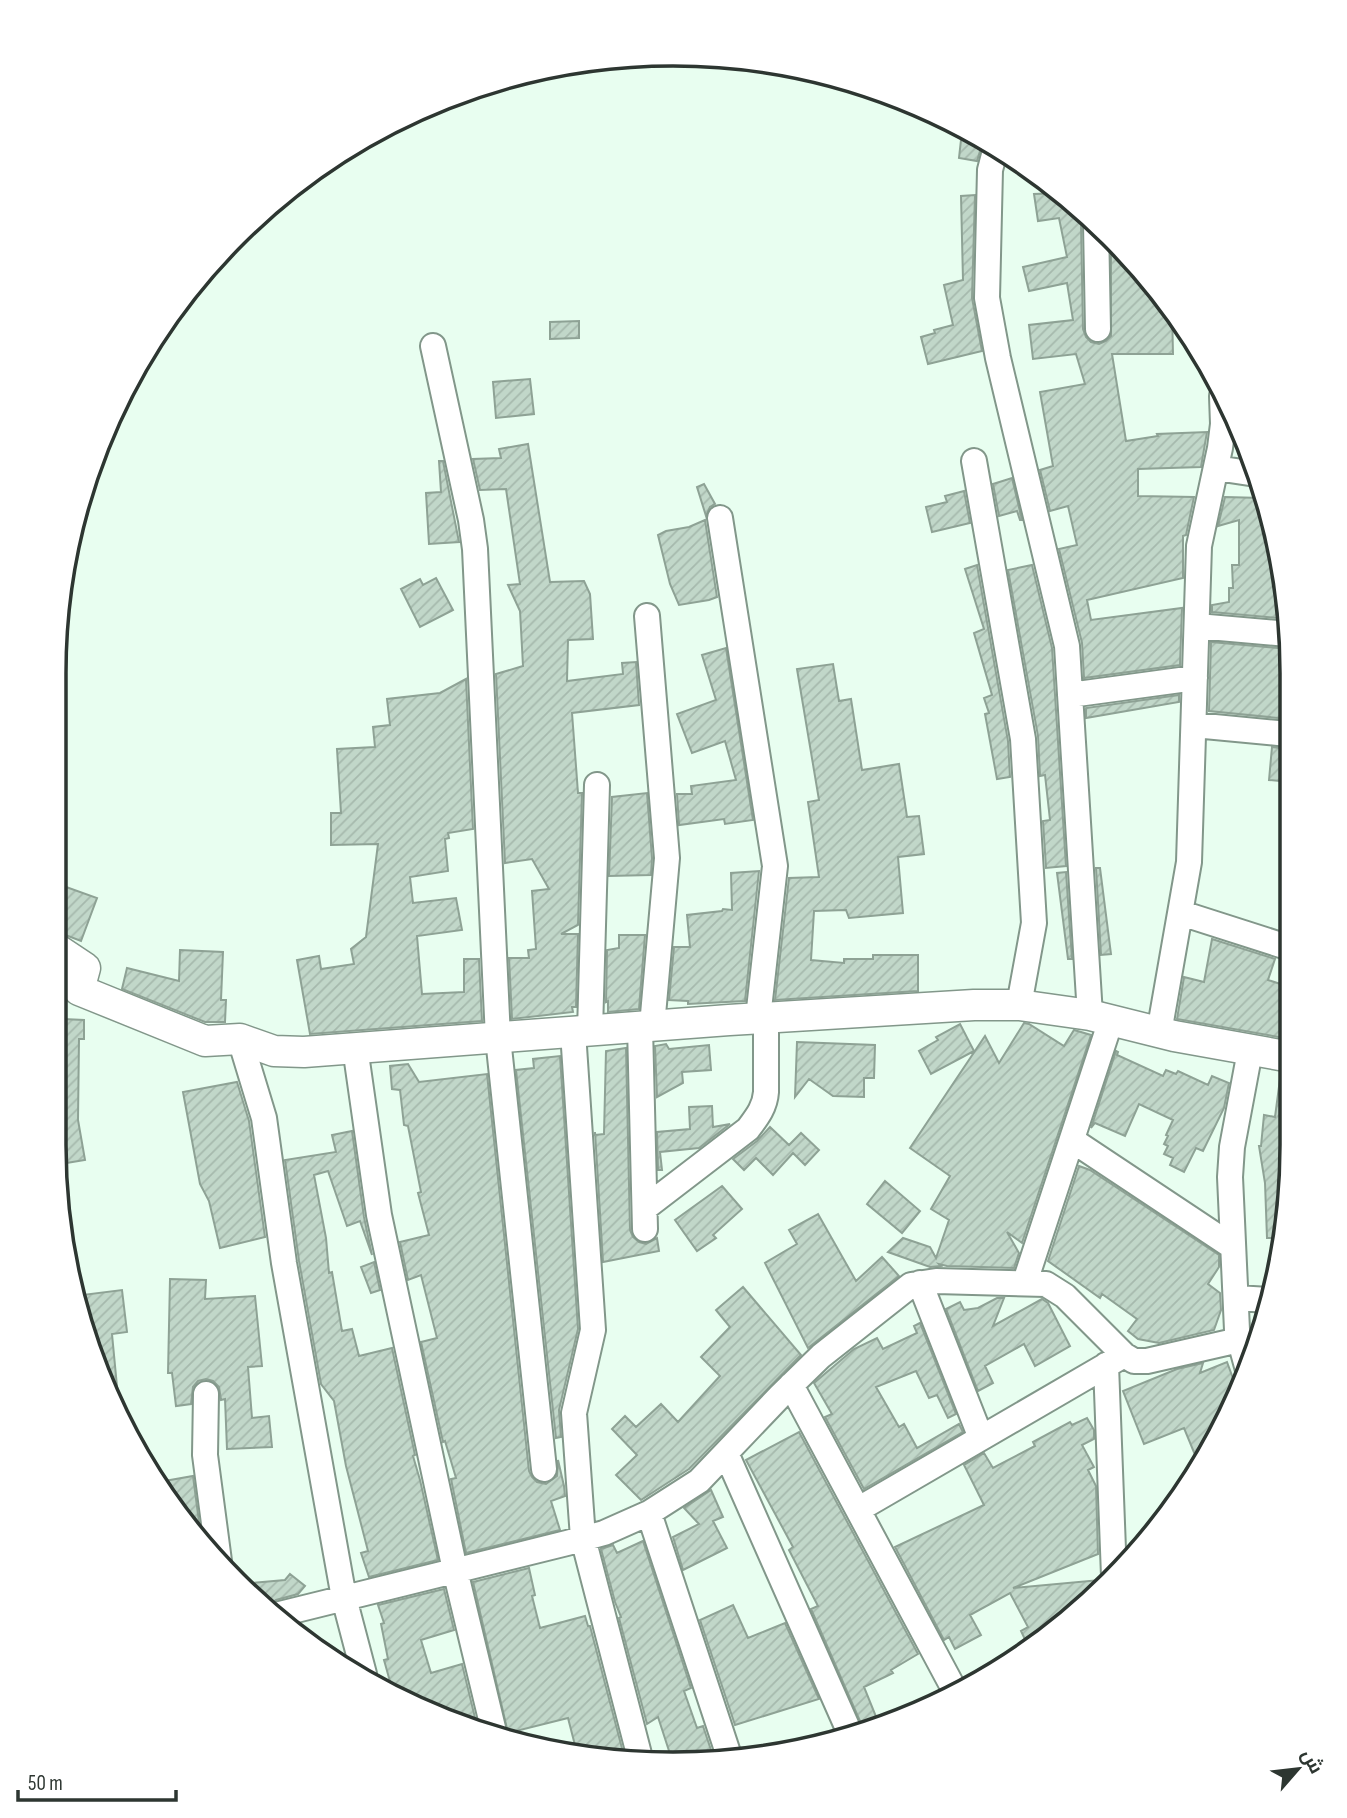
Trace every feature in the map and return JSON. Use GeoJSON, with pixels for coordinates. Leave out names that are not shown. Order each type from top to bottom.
{"type":"FeatureCollection","features":[{"type":"Feature","properties":{"kind":"street"},"geometry":{"type":"LineString","coordinates":[[993,158],[990,170],[987,298],[998,358],[1067,646],[1101,1018],[1072,1140],[1025,1282]]}},
{"type":"Feature","properties":{"kind":"street"},"geometry":{"type":"LineString","coordinates":[[1096,238],[1098,329]]}},
{"type":"Feature","properties":{"kind":"street"},"geometry":{"type":"LineString","coordinates":[[433,346],[475,549],[498,1038],[544,1469]]}},
{"type":"Feature","properties":{"kind":"street"},"geometry":{"type":"LineString","coordinates":[[1159,1033],[1189,862],[1199,546],[1216,468],[1223,416]]}},
{"type":"Feature","properties":{"kind":"street"},"geometry":{"type":"LineString","coordinates":[[974,461],[1023,739],[1034,923],[1019,1005]]}},
{"type":"Feature","properties":{"kind":"street"},"geometry":{"type":"LineString","coordinates":[[1216,468],[1246,472]]}},
{"type":"Feature","properties":{"kind":"street"},"geometry":{"type":"LineString","coordinates":[[647,616],[667,858],[646,1026],[645,1219],[748,1129],[765,1102],[762,1018],[775,866],[720,518]]}},
{"type":"Feature","properties":{"kind":"street"},"geometry":{"type":"LineString","coordinates":[[1197,626],[1279,633]]}},
{"type":"Feature","properties":{"kind":"street"},"geometry":{"type":"LineString","coordinates":[[1070,695],[1195,678]]}},
{"type":"Feature","properties":{"kind":"street"},"geometry":{"type":"LineString","coordinates":[[1194,725],[1280,733]]}},
{"type":"Feature","properties":{"kind":"street"},"geometry":{"type":"LineString","coordinates":[[597,785],[582,1032],[593,1330],[574,1413],[583,1538],[638,1750]]}},
{"type":"Feature","properties":{"kind":"street"},"geometry":{"type":"LineString","coordinates":[[1181,913],[1280,945]]}},
{"type":"Feature","properties":{"kind":"street"},"geometry":{"type":"LineString","coordinates":[[66,955],[85,968]]}},
{"type":"Feature","properties":{"kind":"street"},"geometry":{"type":"LineString","coordinates":[[66,983],[85,968]]}},
{"type":"Feature","properties":{"kind":"street"},"geometry":{"type":"LineString","coordinates":[[85,968],[79,990],[205,1041],[240,1039],[274,1051],[304,1052],[762,1018],[974,1005],[1019,1005],[1101,1018],[1159,1033],[1280,1056]]}},
{"type":"Feature","properties":{"kind":"street"},"geometry":{"type":"LineString","coordinates":[[240,1039],[264,1118],[284,1263],[344,1598],[362,1665]]}},
{"type":"Feature","properties":{"kind":"street"},"geometry":{"type":"LineString","coordinates":[[355,1047],[379,1215],[455,1570],[492,1723]]}},
{"type":"Feature","properties":{"kind":"street"},"geometry":{"type":"LineString","coordinates":[[1243,1353],[1239,1340],[1230,1177],[1232,1147],[1250,1051]]}},
{"type":"Feature","properties":{"kind":"street"},"geometry":{"type":"LineString","coordinates":[[1072,1140],[1233,1247]]}},
{"type":"Feature","properties":{"kind":"street"},"geometry":{"type":"LineString","coordinates":[[287,1612],[604,1533],[649,1513],[699,1481],[791,1385],[844,1338],[911,1286],[920,1283],[1046,1284],[1053,1287],[1115,1360],[1114,1562]]}},
{"type":"Feature","properties":{"kind":"street"},"geometry":{"type":"LineString","coordinates":[[920,1283],[981,1438]]}},
{"type":"Feature","properties":{"kind":"street"},"geometry":{"type":"LineString","coordinates":[[1236,1298],[1261,1299]]}},
{"type":"Feature","properties":{"kind":"street"},"geometry":{"type":"LineString","coordinates":[[859,1509],[1115,1360],[1147,1361],[1239,1340]]}},
{"type":"Feature","properties":{"kind":"street"},"geometry":{"type":"LineString","coordinates":[[791,1385],[951,1684]]}},
{"type":"Feature","properties":{"kind":"street"},"geometry":{"type":"LineString","coordinates":[[206,1394],[205,1455],[217,1545]]}},
{"type":"Feature","properties":{"kind":"street"},"geometry":{"type":"LineString","coordinates":[[726,1453],[847,1726]]}},
{"type":"Feature","properties":{"kind":"street"},"geometry":{"type":"LineString","coordinates":[[649,1513],[727,1749]]}},
{"type":"Feature","properties":{"kind":"building"},"geometry":{"type":"Polygon","coordinates":[[[961,139],[980,150],[977,161],[959,158],[961,139]]]}},
{"type":"Feature","properties":{"kind":"building"},"geometry":{"type":"Polygon","coordinates":[[[1034,194],[1045,194],[1081,224],[1083,329],[1091,342],[1099,344],[1111,336],[1111,253],[1172,328],[1173,354],[1112,354],[1126,441],[1158,436],[1157,434],[1207,432],[1201,467],[1138,469],[1138,496],[1194,497],[1186,535],[1183,536],[1183,578],[1087,600],[1091,620],[1182,608],[1180,665],[1084,678],[1082,643],[1059,549],[1077,545],[1068,506],[1050,511],[1040,470],[1053,466],[1040,392],[1085,384],[1076,354],[1033,359],[1029,325],[1073,320],[1067,283],[1029,291],[1023,267],[1067,257],[1059,218],[1038,221],[1034,194]]]}},
{"type":"Feature","properties":{"kind":"building"},"geometry":{"type":"Polygon","coordinates":[[[975,195],[972,298],[982,351],[928,364],[921,337],[953,325],[944,285],[963,280],[961,196],[975,195]]]}},
{"type":"Feature","properties":{"kind":"building"},"geometry":{"type":"Polygon","coordinates":[[[579,321],[579,338],[550,339],[550,322],[579,321]]]}},
{"type":"Feature","properties":{"kind":"building"},"geometry":{"type":"Polygon","coordinates":[[[530,379],[534,414],[496,418],[493,382],[530,379]]]}},
{"type":"Feature","properties":{"kind":"building"},"geometry":{"type":"Polygon","coordinates":[[[528,444],[550,582],[584,581],[590,594],[593,639],[568,640],[567,681],[623,674],[622,663],[636,662],[639,705],[572,713],[578,793],[582,793],[578,925],[561,934],[578,934],[576,1007],[572,1007],[573,1012],[512,1019],[509,958],[529,958],[528,950],[536,949],[532,891],[549,889],[532,859],[505,863],[496,674],[523,666],[520,611],[508,585],[520,584],[506,489],[480,490],[473,459],[501,458],[499,449],[528,444]]]}},
{"type":"Feature","properties":{"kind":"building"},"geometry":{"type":"Polygon","coordinates":[[[439,461],[443,461],[459,542],[429,544],[426,493],[441,492],[439,461]]]}},
{"type":"Feature","properties":{"kind":"building"},"geometry":{"type":"Polygon","coordinates":[[[1012,478],[1022,520],[1017,511],[999,516],[993,484],[1012,478]]]}},
{"type":"Feature","properties":{"kind":"building"},"geometry":{"type":"Polygon","coordinates":[[[704,484],[715,504],[710,507],[706,516],[697,487],[704,484]]]}},
{"type":"Feature","properties":{"kind":"building"},"geometry":{"type":"Polygon","coordinates":[[[964,491],[970,523],[932,532],[926,507],[947,502],[945,496],[964,491]]]}},
{"type":"Feature","properties":{"kind":"building"},"geometry":{"type":"Polygon","coordinates":[[[1225,497],[1254,498],[1269,555],[1277,618],[1212,612],[1212,605],[1229,602],[1229,588],[1233,588],[1232,565],[1239,565],[1239,520],[1218,526],[1225,497]]]}},
{"type":"Feature","properties":{"kind":"building"},"geometry":{"type":"Polygon","coordinates":[[[705,520],[717,597],[679,605],[670,584],[658,535],[705,520]]]}},
{"type":"Feature","properties":{"kind":"building"},"geometry":{"type":"Polygon","coordinates":[[[977,565],[1008,741],[1010,777],[997,779],[985,714],[989,713],[984,698],[992,695],[974,633],[984,629],[965,569],[977,565]]]}},
{"type":"Feature","properties":{"kind":"building"},"geometry":{"type":"Polygon","coordinates":[[[1032,565],[1052,648],[1066,866],[1046,868],[1043,821],[1050,820],[1045,775],[1040,776],[1038,736],[1008,570],[1032,565]]]}},
{"type":"Feature","properties":{"kind":"building"},"geometry":{"type":"Polygon","coordinates":[[[436,578],[453,610],[420,627],[401,589],[420,579],[423,585],[436,578]]]}},
{"type":"Feature","properties":{"kind":"building"},"geometry":{"type":"Polygon","coordinates":[[[1211,642],[1279,648],[1280,718],[1209,711],[1211,642]]]}},
{"type":"Feature","properties":{"kind":"building"},"geometry":{"type":"Polygon","coordinates":[[[726,648],[753,820],[725,824],[724,819],[679,825],[677,794],[692,794],[691,786],[736,780],[725,741],[692,753],[677,714],[716,700],[702,655],[726,648]]]}},
{"type":"Feature","properties":{"kind":"building"},"geometry":{"type":"Polygon","coordinates":[[[833,664],[839,701],[851,699],[862,770],[899,764],[907,817],[919,816],[924,854],[898,857],[903,913],[849,918],[846,910],[814,911],[811,960],[844,963],[844,959],[873,959],[873,955],[918,955],[918,991],[775,1000],[789,878],[819,877],[808,802],[819,800],[797,669],[833,664]]]}},
{"type":"Feature","properties":{"kind":"building"},"geometry":{"type":"Polygon","coordinates":[[[466,679],[473,829],[448,833],[449,838],[445,839],[448,871],[410,877],[413,903],[456,898],[462,930],[417,936],[422,994],[464,992],[464,959],[479,959],[482,1021],[310,1034],[297,960],[319,956],[321,969],[354,964],[351,949],[366,937],[378,844],[331,845],[331,813],[341,813],[337,749],[375,747],[373,727],[390,725],[387,699],[440,693],[466,679]]]}},
{"type":"Feature","properties":{"kind":"building"},"geometry":{"type":"Polygon","coordinates":[[[1179,695],[1179,702],[1086,718],[1086,708],[1179,695]]]}},
{"type":"Feature","properties":{"kind":"building"},"geometry":{"type":"Polygon","coordinates":[[[1272,747],[1280,748],[1280,781],[1269,780],[1272,747]]]}},
{"type":"Feature","properties":{"kind":"building"},"geometry":{"type":"Polygon","coordinates":[[[647,793],[651,875],[609,876],[612,797],[647,793]]]}},
{"type":"Feature","properties":{"kind":"building"},"geometry":{"type":"Polygon","coordinates":[[[1096,868],[1100,868],[1111,954],[1101,955],[1096,868]]]}},
{"type":"Feature","properties":{"kind":"building"},"geometry":{"type":"Polygon","coordinates":[[[759,871],[745,1001],[688,1004],[688,1001],[669,1000],[674,947],[690,947],[687,915],[732,910],[731,873],[759,871]]]}},
{"type":"Feature","properties":{"kind":"building"},"geometry":{"type":"Polygon","coordinates":[[[1066,872],[1072,959],[1068,959],[1057,873],[1066,872]]]}},
{"type":"Feature","properties":{"kind":"building"},"geometry":{"type":"Polygon","coordinates":[[[66,887],[97,898],[81,941],[66,935],[66,887]]]}},
{"type":"Feature","properties":{"kind":"building"},"geometry":{"type":"Polygon","coordinates":[[[619,935],[645,935],[639,1009],[608,1012],[607,950],[619,948],[619,935]]]}},
{"type":"Feature","properties":{"kind":"building"},"geometry":{"type":"Polygon","coordinates":[[[1212,939],[1275,959],[1268,980],[1280,984],[1280,1037],[1177,1019],[1184,977],[1204,982],[1212,939]]]}},
{"type":"Feature","properties":{"kind":"building"},"geometry":{"type":"Polygon","coordinates":[[[180,950],[223,952],[221,1000],[226,1000],[225,1022],[205,1022],[122,989],[127,968],[179,981],[180,950]]]}},
{"type":"Feature","properties":{"kind":"building"},"geometry":{"type":"Polygon","coordinates":[[[66,1019],[84,1020],[84,1039],[79,1039],[78,1120],[85,1160],[67,1163],[66,1019]]]}},
{"type":"Feature","properties":{"kind":"building"},"geometry":{"type":"Polygon","coordinates":[[[1024,1023],[1064,1046],[1074,1030],[1091,1035],[1022,1243],[1007,1232],[1019,1253],[1014,1268],[939,1264],[941,1266],[930,1267],[888,1252],[903,1238],[930,1247],[936,1258],[949,1220],[931,1209],[950,1176],[910,1148],[985,1036],[999,1063],[1024,1023]]]}},
{"type":"Feature","properties":{"kind":"building"},"geometry":{"type":"Polygon","coordinates":[[[960,1024],[974,1051],[931,1074],[919,1051],[938,1040],[936,1037],[960,1024]]]}},
{"type":"Feature","properties":{"kind":"building"},"geometry":{"type":"Polygon","coordinates":[[[797,1042],[875,1045],[874,1078],[864,1078],[864,1097],[833,1096],[809,1079],[795,1097],[797,1042]]]}},
{"type":"Feature","properties":{"kind":"building"},"geometry":{"type":"Polygon","coordinates":[[[666,1044],[669,1049],[709,1045],[711,1070],[682,1072],[683,1083],[657,1097],[655,1046],[666,1044]]]}},
{"type":"Feature","properties":{"kind":"building"},"geometry":{"type":"Polygon","coordinates":[[[626,1048],[630,1230],[639,1242],[646,1244],[657,1238],[659,1251],[603,1262],[595,1135],[604,1134],[606,1051],[626,1048]]]}},
{"type":"Feature","properties":{"kind":"building"},"geometry":{"type":"Polygon","coordinates":[[[1116,1051],[1117,1055],[1163,1076],[1166,1070],[1176,1074],[1178,1071],[1208,1085],[1212,1076],[1229,1083],[1224,1108],[1203,1151],[1196,1148],[1184,1172],[1170,1165],[1173,1158],[1164,1154],[1168,1146],[1164,1144],[1168,1136],[1166,1135],[1173,1120],[1139,1104],[1125,1136],[1095,1123],[1091,1128],[1116,1051]]]}},
{"type":"Feature","properties":{"kind":"building"},"geometry":{"type":"Polygon","coordinates":[[[560,1056],[578,1329],[559,1410],[561,1437],[556,1438],[516,1070],[534,1068],[533,1059],[560,1056]]]}},
{"type":"Feature","properties":{"kind":"building"},"geometry":{"type":"Polygon","coordinates":[[[408,1064],[419,1082],[487,1074],[529,1471],[537,1482],[546,1484],[557,1476],[558,1460],[564,1486],[565,1496],[551,1501],[560,1530],[466,1553],[451,1479],[456,1478],[445,1441],[443,1442],[421,1342],[437,1338],[421,1275],[408,1280],[400,1242],[429,1235],[418,1193],[421,1192],[408,1126],[404,1125],[400,1090],[392,1089],[390,1066],[408,1064]]]}},
{"type":"Feature","properties":{"kind":"building"},"geometry":{"type":"Polygon","coordinates":[[[1280,1079],[1279,1184],[1273,1238],[1267,1238],[1265,1183],[1259,1146],[1264,1115],[1275,1117],[1280,1079]]]}},
{"type":"Feature","properties":{"kind":"building"},"geometry":{"type":"Polygon","coordinates":[[[237,1082],[249,1121],[265,1237],[220,1248],[209,1201],[200,1184],[183,1092],[237,1082]]]}},
{"type":"Feature","properties":{"kind":"building"},"geometry":{"type":"Polygon","coordinates":[[[712,1106],[713,1127],[730,1124],[699,1148],[660,1152],[662,1170],[658,1170],[657,1132],[690,1129],[689,1107],[712,1106]]]}},
{"type":"Feature","properties":{"kind":"building"},"geometry":{"type":"Polygon","coordinates":[[[770,1127],[789,1145],[801,1133],[819,1150],[805,1165],[793,1153],[773,1175],[756,1158],[744,1170],[733,1159],[770,1127]]]}},
{"type":"Feature","properties":{"kind":"building"},"geometry":{"type":"Polygon","coordinates":[[[352,1131],[372,1255],[360,1221],[347,1226],[328,1171],[314,1175],[326,1238],[329,1273],[332,1272],[342,1331],[352,1329],[359,1356],[392,1348],[415,1455],[413,1456],[438,1560],[369,1577],[361,1553],[368,1551],[346,1466],[334,1401],[321,1384],[299,1261],[285,1160],[336,1152],[332,1135],[352,1131]]]}},
{"type":"Feature","properties":{"kind":"building"},"geometry":{"type":"Polygon","coordinates":[[[1079,1166],[1090,1170],[1219,1255],[1219,1267],[1208,1284],[1220,1293],[1221,1310],[1214,1330],[1159,1343],[1138,1339],[1128,1331],[1137,1319],[1102,1294],[1100,1298],[1048,1261],[1079,1166]]]}},
{"type":"Feature","properties":{"kind":"building"},"geometry":{"type":"Polygon","coordinates":[[[885,1181],[920,1211],[902,1233],[867,1204],[885,1181]]]}},
{"type":"Feature","properties":{"kind":"building"},"geometry":{"type":"Polygon","coordinates":[[[722,1186],[742,1209],[713,1235],[716,1238],[697,1251],[675,1220],[722,1186]]]}},
{"type":"Feature","properties":{"kind":"building"},"geometry":{"type":"Polygon","coordinates":[[[818,1214],[856,1281],[882,1257],[899,1276],[808,1348],[765,1263],[797,1244],[789,1230],[818,1214]]]}},
{"type":"Feature","properties":{"kind":"building"},"geometry":{"type":"Polygon","coordinates":[[[374,1262],[380,1290],[371,1293],[361,1267],[374,1262]]]}},
{"type":"Feature","properties":{"kind":"building"},"geometry":{"type":"Polygon","coordinates":[[[170,1279],[206,1280],[205,1299],[255,1296],[262,1366],[248,1367],[252,1418],[269,1416],[272,1447],[227,1449],[225,1399],[221,1400],[219,1387],[213,1381],[198,1381],[193,1387],[191,1404],[176,1406],[172,1373],[168,1373],[170,1279]]]}},
{"type":"Feature","properties":{"kind":"building"},"geometry":{"type":"Polygon","coordinates":[[[743,1287],[801,1355],[689,1469],[641,1500],[616,1475],[637,1455],[612,1429],[625,1416],[636,1427],[661,1404],[678,1422],[720,1376],[701,1357],[730,1327],[716,1310],[743,1287]]]}},
{"type":"Feature","properties":{"kind":"building"},"geometry":{"type":"Polygon","coordinates":[[[122,1290],[127,1332],[112,1334],[117,1386],[99,1340],[85,1295],[122,1290]]]}},
{"type":"Feature","properties":{"kind":"building"},"geometry":{"type":"Polygon","coordinates":[[[997,1298],[1004,1298],[993,1326],[1042,1299],[1048,1303],[1070,1346],[1035,1366],[1024,1344],[985,1366],[993,1383],[978,1391],[946,1309],[960,1302],[964,1310],[978,1308],[997,1298]]]}},
{"type":"Feature","properties":{"kind":"building"},"geometry":{"type":"Polygon","coordinates":[[[920,1323],[956,1414],[948,1418],[937,1395],[929,1398],[916,1371],[876,1387],[899,1427],[904,1424],[917,1448],[959,1424],[963,1432],[864,1489],[825,1417],[832,1414],[814,1383],[854,1349],[877,1338],[883,1349],[917,1333],[914,1326],[920,1323]]]}},
{"type":"Feature","properties":{"kind":"building"},"geometry":{"type":"Polygon","coordinates":[[[1227,1362],[1233,1379],[1195,1455],[1184,1428],[1144,1444],[1123,1391],[1177,1369],[1203,1363],[1200,1373],[1227,1362]]]}},
{"type":"Feature","properties":{"kind":"building"},"geometry":{"type":"Polygon","coordinates":[[[1087,1418],[1094,1430],[1094,1439],[1082,1445],[1094,1467],[1088,1470],[1096,1486],[1098,1554],[1013,1588],[1096,1580],[1025,1639],[1021,1631],[1028,1627],[1010,1593],[970,1615],[981,1635],[955,1649],[949,1637],[944,1640],[895,1547],[984,1505],[964,1465],[984,1453],[993,1468],[1035,1446],[1033,1442],[1070,1422],[1072,1425],[1087,1418]]]}},
{"type":"Feature","properties":{"kind":"building"},"geometry":{"type":"Polygon","coordinates":[[[799,1432],[918,1654],[891,1670],[893,1673],[864,1687],[876,1716],[860,1722],[811,1609],[818,1606],[789,1550],[793,1547],[746,1460],[799,1432]]]}},
{"type":"Feature","properties":{"kind":"building"},"geometry":{"type":"Polygon","coordinates":[[[193,1476],[199,1523],[192,1514],[168,1480],[193,1476]]]}},
{"type":"Feature","properties":{"kind":"building"},"geometry":{"type":"Polygon","coordinates":[[[711,1490],[723,1517],[713,1521],[727,1548],[683,1570],[673,1537],[699,1524],[684,1508],[711,1490]]]}},
{"type":"Feature","properties":{"kind":"building"},"geometry":{"type":"Polygon","coordinates":[[[643,1541],[691,1688],[684,1691],[697,1728],[703,1726],[711,1750],[669,1752],[658,1717],[647,1724],[601,1549],[613,1545],[617,1553],[643,1541]]]}},
{"type":"Feature","properties":{"kind":"building"},"geometry":{"type":"Polygon","coordinates":[[[529,1568],[540,1628],[585,1616],[590,1626],[622,1749],[574,1743],[568,1718],[516,1731],[507,1728],[473,1582],[529,1568]]]}},
{"type":"Feature","properties":{"kind":"building"},"geometry":{"type":"Polygon","coordinates":[[[290,1574],[305,1586],[298,1594],[274,1602],[253,1583],[285,1580],[290,1574]]]}},
{"type":"Feature","properties":{"kind":"building"},"geometry":{"type":"Polygon","coordinates":[[[444,1589],[454,1630],[421,1640],[431,1673],[462,1664],[475,1718],[390,1681],[384,1660],[388,1659],[381,1624],[384,1623],[378,1605],[444,1589]]]}},
{"type":"Feature","properties":{"kind":"building"},"geometry":{"type":"Polygon","coordinates":[[[733,1605],[748,1638],[785,1623],[819,1699],[735,1725],[700,1620],[733,1605]]]}}]}
